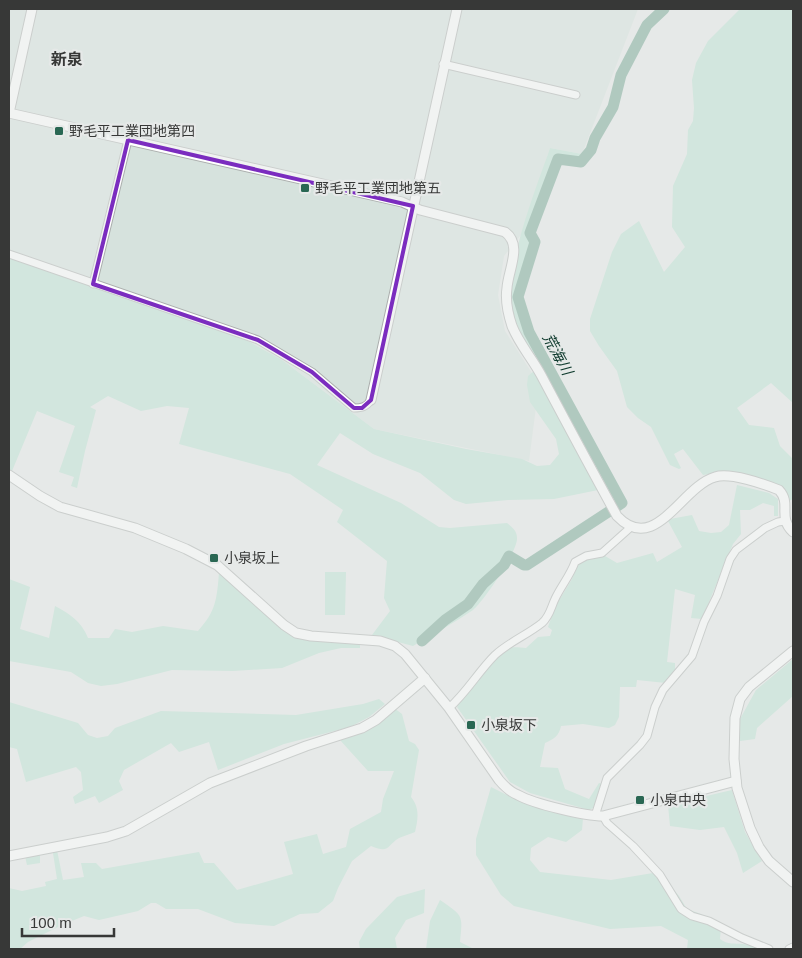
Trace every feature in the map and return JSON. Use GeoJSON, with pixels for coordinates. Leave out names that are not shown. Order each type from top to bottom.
{"type":"FeatureCollection","features":[{"type":"Feature","properties":{"kind":"street"},"geometry":{"type":"LineString","coordinates":[[32,9],[9,113],[402,202],[420,210],[505,232],[512,238],[515,248],[506,291],[508,313],[514,331],[537,368],[616,516],[624,523],[638,529],[649,526],[673,512],[696,488],[710,479],[720,476],[734,477],[779,490],[785,498],[785,521],[793,532]]}},
{"type":"Feature","properties":{"kind":"street"},"geometry":{"type":"LineString","coordinates":[[9,254],[258,340],[312,372],[354,408],[362,408],[370,400],[455,9]]}},
{"type":"Feature","properties":{"kind":"street"},"geometry":{"type":"LineString","coordinates":[[444,64],[576,95]]}},
{"type":"Feature","properties":{"kind":"street"},"geometry":{"type":"LineString","coordinates":[[94,284],[128,140]]}},
{"type":"Feature","properties":{"kind":"street"},"geometry":{"type":"LineString","coordinates":[[9,474],[40,496],[60,507],[135,528],[186,549],[217,565],[284,625],[296,633],[311,636],[380,641],[395,646],[405,654],[449,708],[499,780],[509,790],[519,796],[599,816],[736,782]]}},
{"type":"Feature","properties":{"kind":"street"},"geometry":{"type":"LineString","coordinates":[[599,816],[607,778],[640,745],[646,736],[655,707],[663,690],[692,656],[704,622],[718,596],[730,560],[736,550],[742,543],[765,528],[785,521]]}},
{"type":"Feature","properties":{"kind":"street"},"geometry":{"type":"LineString","coordinates":[[449,708],[459,700],[482,669],[495,656],[506,646],[547,618],[555,599],[571,574],[575,562],[586,556],[602,553],[632,527]]}},
{"type":"Feature","properties":{"kind":"street"},"geometry":{"type":"LineString","coordinates":[[793,651],[748,687],[740,699],[736,708],[734,741],[736,782],[742,805],[759,846],[769,861],[793,882]]}},
{"type":"Feature","properties":{"kind":"street"},"geometry":{"type":"LineString","coordinates":[[9,856],[107,837],[126,830],[210,783],[306,746],[362,728],[376,720],[425,678]]}},
{"type":"Feature","properties":{"kind":"street"},"geometry":{"type":"LineString","coordinates":[[599,816],[633,846],[660,875],[681,909],[692,916],[709,921],[768,949]]}},
{"type":"Feature","properties":{"kind":"street"},"geometry":{"type":"LineString","coordinates":[[789,949],[793,947]]}},
{"type":"Feature","properties":{"kind":"highlighted area"},"geometry":{"type":"Polygon","coordinates":[[[128,140],[413,206],[371,400],[362,408],[354,408],[312,372],[258,340],[93,284],[128,140]]]}},
{"type":"Feature","properties":{"kind":"shaded area"},"geometry":{"type":"Polygon","coordinates":[[[9,9],[638,9],[582,154],[550,148],[521,235],[504,256],[498,295],[505,331],[539,384],[529,461],[374,429],[282,360],[246,340],[9,258],[9,9]]]}},
{"type":"Feature","properties":{"kind":"green space"},"geometry":{"type":"Polygon","coordinates":[[[740,9],[793,9],[793,403],[771,383],[737,408],[749,425],[774,428],[780,446],[793,459],[793,499],[789,501],[781,487],[721,472],[703,475],[683,449],[674,454],[681,468],[670,465],[651,427],[627,407],[617,371],[590,331],[590,319],[612,252],[621,234],[639,221],[664,272],[685,247],[672,227],[673,186],[687,154],[688,130],[693,121],[692,80],[696,63],[708,41],[740,9]]]}},
{"type":"Feature","properties":{"kind":"green space"},"geometry":{"type":"Polygon","coordinates":[[[550,148],[582,154],[579,159],[556,156],[528,234],[532,243],[516,297],[526,333],[600,459],[620,502],[617,505],[520,333],[512,311],[510,294],[516,252],[529,207],[550,148]]]}},
{"type":"Feature","properties":{"kind":"green space"},"geometry":{"type":"Polygon","coordinates":[[[9,257],[246,340],[282,360],[374,429],[522,459],[537,466],[550,465],[559,454],[556,439],[530,402],[527,385],[528,376],[534,371],[598,490],[554,499],[508,500],[466,504],[454,500],[420,473],[373,454],[340,433],[317,465],[401,503],[439,527],[450,528],[507,523],[514,529],[517,536],[516,544],[506,564],[492,587],[473,610],[413,646],[372,635],[390,611],[384,598],[387,561],[337,522],[343,510],[290,474],[179,444],[189,408],[167,406],[141,411],[108,396],[90,407],[96,410],[77,488],[71,486],[74,477],[59,472],[75,426],[37,411],[12,471],[9,469],[9,257]]]}},
{"type":"Feature","properties":{"kind":"green space"},"geometry":{"type":"Polygon","coordinates":[[[737,485],[769,493],[778,499],[778,516],[774,516],[774,506],[763,503],[750,510],[740,510],[741,534],[733,544],[702,619],[691,618],[695,595],[675,589],[667,662],[675,663],[675,673],[666,683],[637,680],[636,687],[620,687],[619,717],[615,725],[609,728],[583,724],[561,726],[556,737],[545,743],[540,767],[558,768],[565,789],[589,799],[599,783],[602,784],[595,807],[589,810],[530,793],[510,782],[457,707],[480,675],[506,649],[513,647],[526,648],[538,637],[550,636],[552,630],[548,627],[555,607],[572,579],[576,566],[580,561],[605,556],[617,563],[653,553],[657,562],[682,547],[668,521],[670,519],[692,515],[699,531],[721,532],[729,525],[737,485]]]}},
{"type":"Feature","properties":{"kind":"green space"},"geometry":{"type":"Polygon","coordinates":[[[219,572],[286,632],[306,639],[360,643],[360,648],[341,648],[319,653],[282,668],[233,671],[172,670],[117,684],[101,686],[88,683],[71,672],[9,661],[9,579],[30,587],[20,629],[49,638],[55,606],[74,619],[82,627],[88,638],[109,638],[115,629],[132,632],[163,626],[198,631],[212,611],[219,572]]]}},
{"type":"Feature","properties":{"kind":"green space"},"geometry":{"type":"Polygon","coordinates":[[[325,572],[346,572],[345,615],[325,615],[325,572]]]}},
{"type":"Feature","properties":{"kind":"green space"},"geometry":{"type":"Polygon","coordinates":[[[793,659],[793,696],[757,728],[755,739],[740,741],[740,719],[756,690],[793,659]]]}},
{"type":"Feature","properties":{"kind":"green space"},"geometry":{"type":"Polygon","coordinates":[[[379,699],[385,704],[369,717],[350,727],[284,744],[218,770],[209,742],[179,752],[171,743],[124,770],[119,781],[123,790],[99,803],[95,796],[75,804],[73,797],[83,790],[81,772],[76,767],[26,782],[17,749],[9,747],[9,702],[78,723],[88,735],[97,738],[108,736],[115,728],[161,711],[296,715],[363,704],[379,699]]]}},
{"type":"Feature","properties":{"kind":"green space"},"geometry":{"type":"Polygon","coordinates":[[[394,708],[402,714],[409,741],[415,744],[419,750],[411,797],[416,805],[418,814],[415,832],[399,838],[385,849],[371,846],[352,861],[333,901],[318,913],[300,914],[274,926],[235,923],[198,909],[166,909],[156,903],[151,903],[138,911],[99,920],[84,916],[28,942],[20,949],[9,949],[9,888],[22,891],[46,886],[45,882],[57,879],[53,853],[40,855],[40,863],[27,865],[25,856],[57,850],[63,880],[84,877],[81,863],[96,863],[102,869],[199,852],[204,863],[214,863],[237,890],[293,874],[284,842],[317,834],[323,854],[346,847],[350,829],[381,812],[383,799],[394,771],[368,771],[340,740],[370,728],[394,708]]]}},
{"type":"Feature","properties":{"kind":"green space"},"geometry":{"type":"Polygon","coordinates":[[[491,787],[521,802],[583,818],[582,830],[566,842],[548,837],[531,848],[530,860],[540,872],[611,880],[659,872],[687,909],[701,914],[721,927],[720,939],[728,943],[748,944],[763,949],[687,949],[688,940],[661,926],[610,929],[514,906],[501,895],[476,855],[476,839],[491,787]]]}},
{"type":"Feature","properties":{"kind":"green space"},"geometry":{"type":"Polygon","coordinates":[[[732,790],[745,832],[762,861],[743,873],[737,853],[724,827],[700,830],[670,826],[668,805],[732,790]]]}},
{"type":"Feature","properties":{"kind":"green space"},"geometry":{"type":"Polygon","coordinates":[[[425,889],[424,913],[406,920],[395,938],[397,949],[360,949],[359,942],[366,929],[397,897],[425,889]]]}},
{"type":"Feature","properties":{"kind":"green space"},"geometry":{"type":"Polygon","coordinates":[[[440,900],[460,916],[460,942],[474,949],[426,949],[430,921],[440,900]]]}},
{"type":"Feature","properties":{"kind":"waterway","name":"荒海川"},"geometry":{"type":"LineString","coordinates":[[422,641],[445,620],[468,604],[483,584],[504,565],[509,556],[527,565],[622,503],[529,332],[518,297],[535,242],[530,233],[558,159],[581,162],[591,150],[595,138],[613,107],[621,75],[647,25],[664,9]]}},
{"type":"Feature","properties":{"kind":"place","name":"野毛平工業団地第四"},"geometry":{"type":"Point","coordinates":[59,131]}},
{"type":"Feature","properties":{"kind":"place","name":"野毛平工業団地第五"},"geometry":{"type":"Point","coordinates":[305,188]}},
{"type":"Feature","properties":{"kind":"place","name":"小泉坂上"},"geometry":{"type":"Point","coordinates":[214,558]}},
{"type":"Feature","properties":{"kind":"place","name":"小泉坂下"},"geometry":{"type":"Point","coordinates":[471,725]}},
{"type":"Feature","properties":{"kind":"place","name":"小泉中央"},"geometry":{"type":"Point","coordinates":[640,800]}},
{"type":"Feature","properties":{"kind":"district","name":"新泉"},"geometry":{"type":"Point","coordinates":[67,59]}}]}
